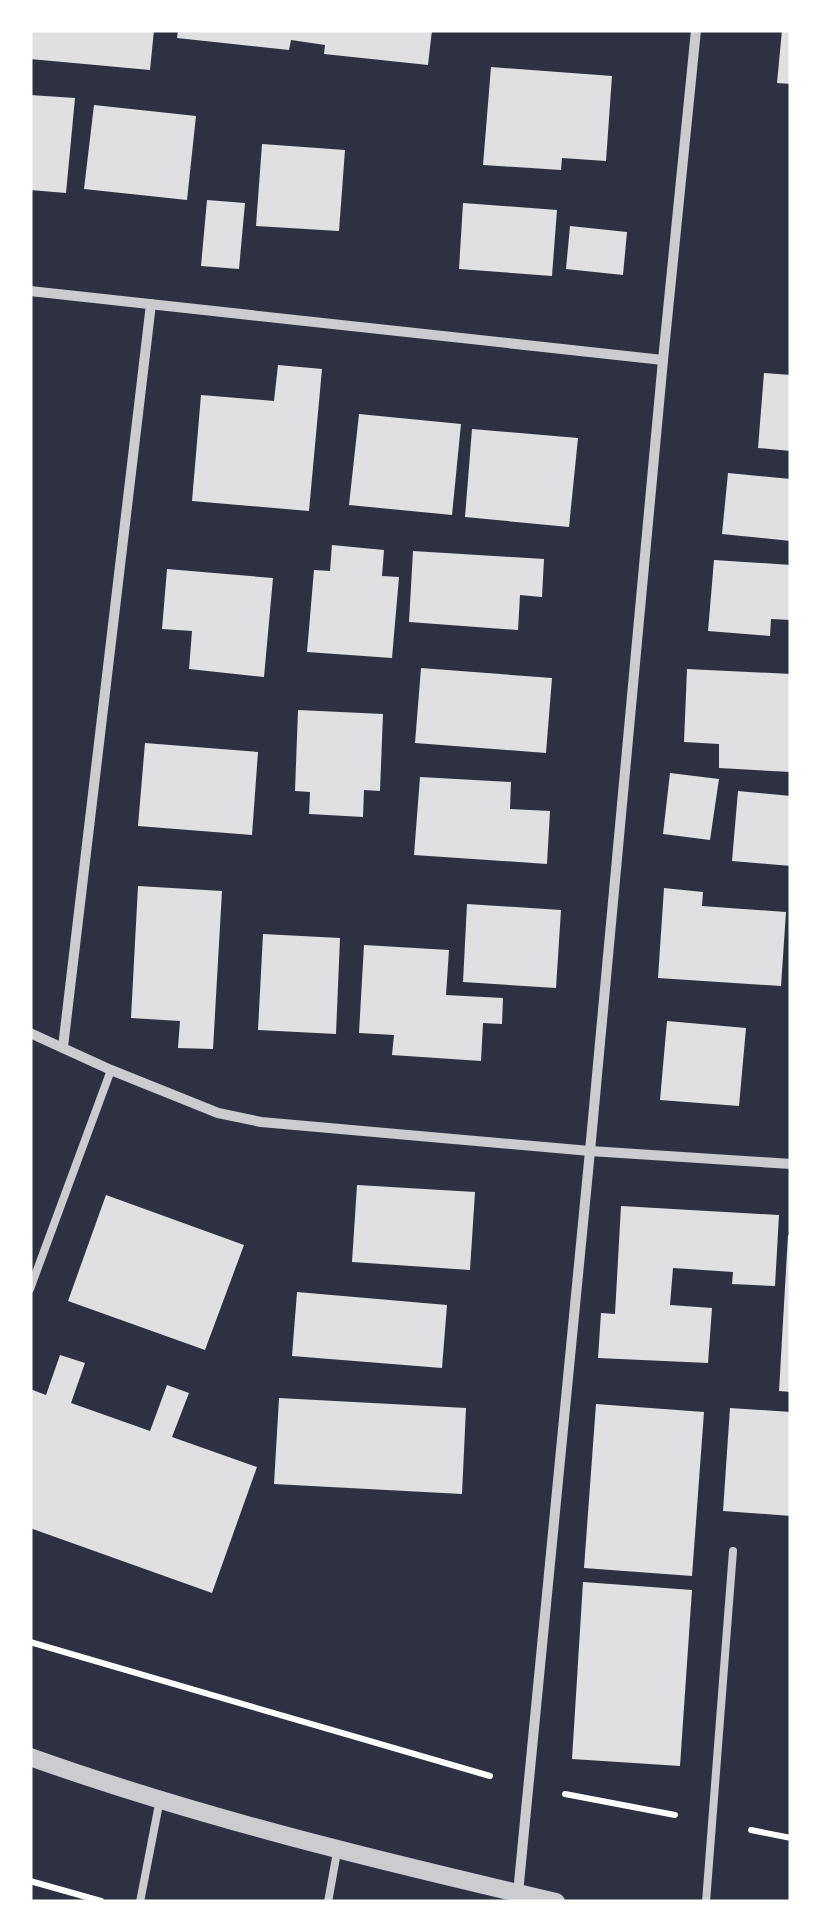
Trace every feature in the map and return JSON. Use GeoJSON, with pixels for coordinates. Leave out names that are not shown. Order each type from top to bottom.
{"type":"FeatureCollection","features":[{"type":"Feature","properties":{"kind":"street"},"geometry":{"type":"LineString","coordinates":[[518,1893],[696,30]]}},
{"type":"Feature","properties":{"kind":"street"},"geometry":{"type":"LineString","coordinates":[[30,291],[664,360]]}},
{"type":"Feature","properties":{"kind":"street"},"geometry":{"type":"LineString","coordinates":[[63,1047],[151,304]]}},
{"type":"Feature","properties":{"kind":"street"},"geometry":{"type":"LineString","coordinates":[[30,1033],[218,1113],[261,1122],[791,1164]]}},
{"type":"Feature","properties":{"kind":"street"},"geometry":{"type":"LineString","coordinates":[[30,1758],[337,1848],[556,1902]]}},
{"type":"Feature","properties":{"kind":"lane"},"geometry":{"type":"LineString","coordinates":[[30,1289],[110,1070]]}},
{"type":"Feature","properties":{"kind":"lane"},"geometry":{"type":"LineString","coordinates":[[706,1902],[733,1551]]}},
{"type":"Feature","properties":{"kind":"lane"},"geometry":{"type":"LineString","coordinates":[[140,1902],[160,1799]]}},
{"type":"Feature","properties":{"kind":"lane"},"geometry":{"type":"LineString","coordinates":[[328,1902],[337,1848]]}},
{"type":"Feature","properties":{"kind":"path"},"geometry":{"type":"LineString","coordinates":[[30,1642],[528,1787],[791,1838]]}},
{"type":"Feature","properties":{"kind":"path"},"geometry":{"type":"LineString","coordinates":[[30,1881],[103,1902]]}},
{"type":"Feature","properties":{"kind":"building"},"geometry":{"type":"Polygon","coordinates":[[[30,30],[154,30],[150,70],[30,59],[30,30]]]}},
{"type":"Feature","properties":{"kind":"building"},"geometry":{"type":"Polygon","coordinates":[[[178,30],[432,30],[428,65],[324,54],[325,45],[291,40],[289,50],[177,38],[178,30]]]}},
{"type":"Feature","properties":{"kind":"building"},"geometry":{"type":"Polygon","coordinates":[[[782,30],[791,30],[791,84],[777,83],[782,30]]]}},
{"type":"Feature","properties":{"kind":"building"},"geometry":{"type":"Polygon","coordinates":[[[491,67],[612,76],[606,161],[562,158],[561,170],[483,165],[491,67]]]}},
{"type":"Feature","properties":{"kind":"building"},"geometry":{"type":"Polygon","coordinates":[[[30,95],[75,98],[66,193],[30,190],[30,95]]]}},
{"type":"Feature","properties":{"kind":"building"},"geometry":{"type":"Polygon","coordinates":[[[94,105],[196,116],[187,200],[84,189],[94,105]]]}},
{"type":"Feature","properties":{"kind":"building"},"geometry":{"type":"Polygon","coordinates":[[[262,144],[345,150],[339,231],[256,226],[262,144]]]}},
{"type":"Feature","properties":{"kind":"building"},"geometry":{"type":"Polygon","coordinates":[[[207,200],[245,203],[239,269],[201,266],[207,200]]]}},
{"type":"Feature","properties":{"kind":"building"},"geometry":{"type":"Polygon","coordinates":[[[463,203],[557,210],[552,276],[459,269],[463,203]]]}},
{"type":"Feature","properties":{"kind":"building"},"geometry":{"type":"Polygon","coordinates":[[[570,226],[627,232],[623,275],[566,269],[570,226]]]}},
{"type":"Feature","properties":{"kind":"building"},"geometry":{"type":"Polygon","coordinates":[[[278,365],[322,369],[309,511],[192,501],[201,395],[274,401],[278,365]]]}},
{"type":"Feature","properties":{"kind":"building"},"geometry":{"type":"Polygon","coordinates":[[[764,373],[791,375],[791,451],[758,448],[764,373]]]}},
{"type":"Feature","properties":{"kind":"building"},"geometry":{"type":"Polygon","coordinates":[[[359,414],[461,424],[452,515],[349,505],[359,414]]]}},
{"type":"Feature","properties":{"kind":"building"},"geometry":{"type":"Polygon","coordinates":[[[472,429],[578,438],[569,527],[465,517],[472,429]]]}},
{"type":"Feature","properties":{"kind":"building"},"geometry":{"type":"Polygon","coordinates":[[[728,473],[791,479],[791,541],[722,534],[728,473]]]}},
{"type":"Feature","properties":{"kind":"building"},"geometry":{"type":"Polygon","coordinates":[[[332,545],[384,550],[382,576],[399,577],[392,658],[307,652],[314,570],[330,571],[332,545]]]}},
{"type":"Feature","properties":{"kind":"building"},"geometry":{"type":"Polygon","coordinates":[[[413,551],[544,559],[542,597],[520,595],[518,630],[409,622],[413,551]]]}},
{"type":"Feature","properties":{"kind":"building"},"geometry":{"type":"Polygon","coordinates":[[[714,560],[791,565],[791,620],[771,619],[770,636],[708,631],[714,560]]]}},
{"type":"Feature","properties":{"kind":"building"},"geometry":{"type":"Polygon","coordinates":[[[167,569],[273,578],[264,677],[189,669],[192,631],[162,629],[167,569]]]}},
{"type":"Feature","properties":{"kind":"building"},"geometry":{"type":"Polygon","coordinates":[[[421,668],[552,678],[546,753],[415,743],[421,668]]]}},
{"type":"Feature","properties":{"kind":"building"},"geometry":{"type":"Polygon","coordinates":[[[687,669],[791,674],[791,772],[719,768],[719,744],[684,742],[687,669]]]}},
{"type":"Feature","properties":{"kind":"building"},"geometry":{"type":"Polygon","coordinates":[[[298,710],[383,714],[380,791],[364,790],[363,817],[309,814],[310,792],[295,791],[298,710]]]}},
{"type":"Feature","properties":{"kind":"building"},"geometry":{"type":"Polygon","coordinates":[[[145,743],[258,752],[252,835],[138,826],[145,743]]]}},
{"type":"Feature","properties":{"kind":"building"},"geometry":{"type":"Polygon","coordinates":[[[670,773],[719,779],[710,840],[663,834],[670,773]]]}},
{"type":"Feature","properties":{"kind":"building"},"geometry":{"type":"Polygon","coordinates":[[[420,777],[511,782],[510,809],[550,811],[547,864],[414,855],[420,777]]]}},
{"type":"Feature","properties":{"kind":"building"},"geometry":{"type":"Polygon","coordinates":[[[738,791],[791,796],[791,866],[732,861],[738,791]]]}},
{"type":"Feature","properties":{"kind":"building"},"geometry":{"type":"Polygon","coordinates":[[[138,886],[222,891],[213,1049],[178,1048],[180,1021],[131,1018],[138,886]]]}},
{"type":"Feature","properties":{"kind":"building"},"geometry":{"type":"Polygon","coordinates":[[[664,888],[703,892],[702,906],[786,912],[781,986],[658,978],[664,888]]]}},
{"type":"Feature","properties":{"kind":"building"},"geometry":{"type":"Polygon","coordinates":[[[467,904],[561,910],[556,988],[463,982],[467,904]]]}},
{"type":"Feature","properties":{"kind":"building"},"geometry":{"type":"Polygon","coordinates":[[[263,934],[340,938],[336,1034],[258,1030],[263,934]]]}},
{"type":"Feature","properties":{"kind":"building"},"geometry":{"type":"Polygon","coordinates":[[[364,945],[449,950],[446,995],[503,998],[502,1024],[483,1023],[481,1061],[392,1055],[394,1035],[359,1033],[364,945]]]}},
{"type":"Feature","properties":{"kind":"building"},"geometry":{"type":"Polygon","coordinates":[[[667,1021],[746,1028],[739,1106],[660,1100],[667,1021]]]}},
{"type":"Feature","properties":{"kind":"building"},"geometry":{"type":"Polygon","coordinates":[[[357,1185],[475,1192],[470,1270],[352,1262],[357,1185]]]}},
{"type":"Feature","properties":{"kind":"building"},"geometry":{"type":"Polygon","coordinates":[[[106,1195],[244,1245],[205,1350],[68,1301],[106,1195]]]}},
{"type":"Feature","properties":{"kind":"building"},"geometry":{"type":"Polygon","coordinates":[[[621,1206],[779,1215],[775,1286],[732,1284],[733,1272],[673,1268],[670,1305],[712,1308],[708,1363],[598,1358],[601,1313],[615,1314],[621,1206]]]}},
{"type":"Feature","properties":{"kind":"building"},"geometry":{"type":"Polygon","coordinates":[[[791,1235],[791,1392],[779,1391],[791,1235]]]}},
{"type":"Feature","properties":{"kind":"building"},"geometry":{"type":"Polygon","coordinates":[[[297,1292],[447,1305],[442,1368],[292,1356],[297,1292]]]}},
{"type":"Feature","properties":{"kind":"building"},"geometry":{"type":"Polygon","coordinates":[[[60,1355],[85,1363],[71,1403],[150,1431],[167,1385],[189,1393],[172,1437],[257,1467],[212,1593],[30,1528],[30,1389],[46,1395],[60,1355]]]}},
{"type":"Feature","properties":{"kind":"building"},"geometry":{"type":"Polygon","coordinates":[[[279,1398],[466,1408],[462,1494],[274,1484],[279,1398]]]}},
{"type":"Feature","properties":{"kind":"building"},"geometry":{"type":"Polygon","coordinates":[[[596,1404],[704,1412],[692,1576],[584,1568],[596,1404]]]}},
{"type":"Feature","properties":{"kind":"building"},"geometry":{"type":"Polygon","coordinates":[[[730,1408],[791,1412],[791,1516],[723,1511],[730,1408]]]}},
{"type":"Feature","properties":{"kind":"building"},"geometry":{"type":"Polygon","coordinates":[[[583,1582],[692,1590],[680,1766],[572,1759],[583,1582]]]}}]}
